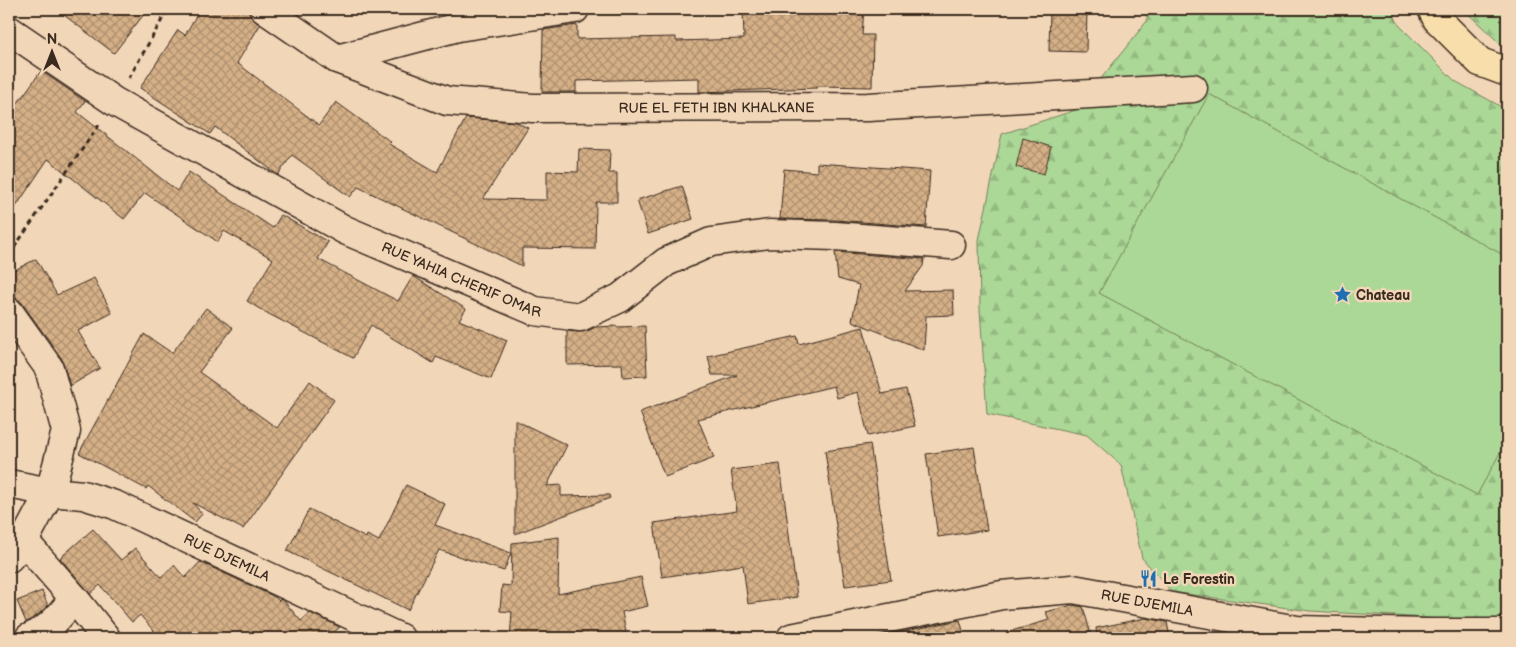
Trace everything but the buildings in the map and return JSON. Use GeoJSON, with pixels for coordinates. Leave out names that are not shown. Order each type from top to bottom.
{"type":"FeatureCollection","features":[{"type":"Feature","properties":{"kind":"main road"},"geometry":{"type":"LineString","coordinates":[[1432,9],[1437,19],[1480,62],[1507,72]]}},
{"type":"Feature","properties":{"kind":"street","name":"RUE EL FETH IBN KHALKANE"},"geometry":{"type":"LineString","coordinates":[[264,9],[337,59],[448,101],[533,108],[868,107],[1193,88]]}},
{"type":"Feature","properties":{"kind":"street"},"geometry":{"type":"LineString","coordinates":[[337,59],[458,27],[574,9]]}},
{"type":"Feature","properties":{"kind":"street","name":"RUE YAHIA CHERIF OMAR"},"geometry":{"type":"LineString","coordinates":[[9,30],[115,102],[345,230],[535,311],[580,317],[620,298],[666,262],[711,242],[769,234],[835,236],[951,245]]}},
{"type":"Feature","properties":{"kind":"street"},"geometry":{"type":"LineString","coordinates":[[9,312],[50,368],[66,431],[50,492],[16,549],[74,598],[106,638]]}},
{"type":"Feature","properties":{"kind":"street","name":"RUE DJEMILA"},"geometry":{"type":"LineString","coordinates":[[9,484],[50,492],[83,495],[115,505],[400,638]]}},
{"type":"Feature","properties":{"kind":"street","name":"RUE DJEMILA"},"geometry":{"type":"LineString","coordinates":[[791,638],[1002,595],[1073,589],[1297,630],[1507,633]]}},
{"type":"Feature","properties":{"kind":"street"},"geometry":{"type":"LineString","coordinates":[[28,638],[35,636],[56,621],[74,598]]}},
{"type":"Feature","properties":{"kind":"path"},"geometry":{"type":"LineString","coordinates":[[9,255],[115,102],[168,9]]}},
{"type":"Feature","properties":{"kind":"green space"},"geometry":{"type":"Polygon","coordinates":[[[1147,9],[1392,9],[1398,24],[1455,81],[1507,110],[1507,618],[1494,622],[1310,611],[1172,592],[1142,558],[1121,465],[1087,435],[987,414],[980,309],[979,240],[1002,134],[1076,110],[1147,21],[1147,9]]]}},
{"type":"Feature","properties":{"kind":"green space"},"geometry":{"type":"Polygon","coordinates":[[[1463,9],[1507,9],[1507,50],[1463,9]]]}},
{"type":"Feature","properties":{"kind":"green space"},"geometry":{"type":"Polygon","coordinates":[[[1209,94],[1507,257],[1507,440],[1477,495],[1099,293],[1209,94]]]}},
{"type":"Feature","properties":{"kind":"place","name":"Chateau"},"geometry":{"type":"Point","coordinates":[1342,295]}},
{"type":"Feature","properties":{"kind":"place","name":"Le Forestin"},"geometry":{"type":"Point","coordinates":[1149,579]}}]}
